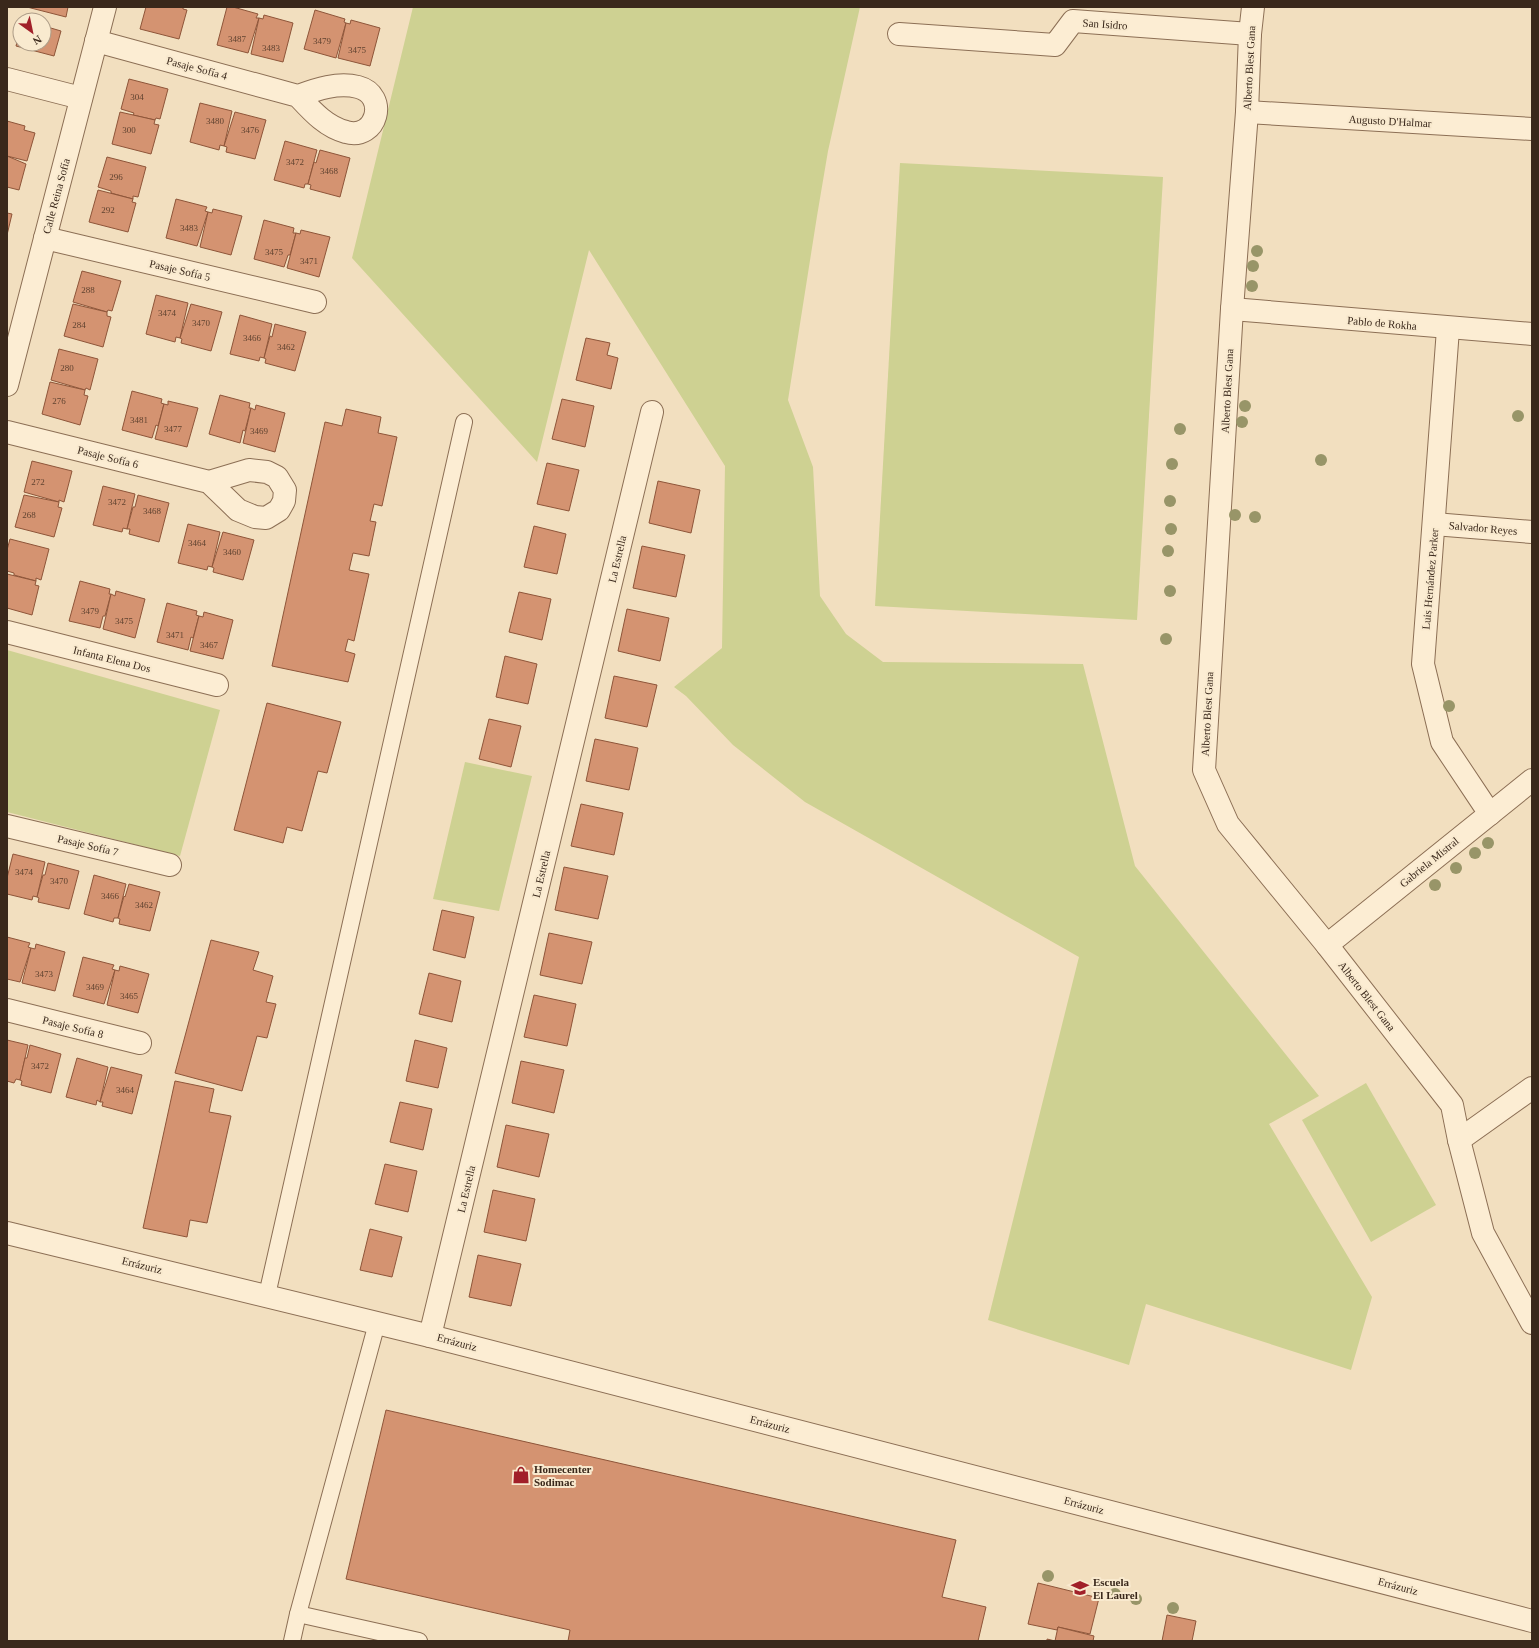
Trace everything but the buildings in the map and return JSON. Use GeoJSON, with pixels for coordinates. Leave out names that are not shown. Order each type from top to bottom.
{"type":"FeatureCollection","features":[{"type":"Feature","properties":{"kind":"street","name":"Calle Reina Sofía"},"geometry":{"type":"LineString","coordinates":[[9,371],[105,7]]}},
{"type":"Feature","properties":{"kind":"street","name":"Alberto Blest Gana"},"geometry":{"type":"LineString","coordinates":[[1253,7],[1250,34],[1247,112],[1232,309],[1204,770],[1228,824],[1327,945],[1452,1105],[1459,1140],[1483,1233],[1532,1324]]}},
{"type":"Feature","properties":{"kind":"street","name":"San Isidro"},"geometry":{"type":"LineString","coordinates":[[899,34],[1055,45],[1074,14],[1250,34]]}},
{"type":"Feature","properties":{"kind":"street","name":"Pasaje Sofía 4"},"geometry":{"type":"LineString","coordinates":[[96,41],[298,96]]}},
{"type":"Feature","properties":{"kind":"street"},"geometry":{"type":"LineString","coordinates":[[7,79],[81,98]]}},
{"type":"Feature","properties":{"kind":"street","name":"Augusto D'Halmar"},"geometry":{"type":"LineString","coordinates":[[1247,112],[1532,129]]}},
{"type":"Feature","properties":{"kind":"street","name":"Pasaje Sofía 5"},"geometry":{"type":"LineString","coordinates":[[45,238],[315,302]]}},
{"type":"Feature","properties":{"kind":"street","name":"Pablo de Rokha"},"geometry":{"type":"LineString","coordinates":[[1232,309],[1532,334]]}},
{"type":"Feature","properties":{"kind":"street","name":"Luis Hernández Parker"},"geometry":{"type":"LineString","coordinates":[[1448,328],[1423,664],[1442,742],[1490,814]]}},
{"type":"Feature","properties":{"kind":"street","name":"La Estrella"},"geometry":{"type":"LineString","coordinates":[[430,1336],[652,412]]}},
{"type":"Feature","properties":{"kind":"street","name":"Pasaje Sofía 6"},"geometry":{"type":"LineString","coordinates":[[7,432],[210,482]]}},
{"type":"Feature","properties":{"kind":"street","name":"Salvador Reyes"},"geometry":{"type":"LineString","coordinates":[[1434,524],[1532,532]]}},
{"type":"Feature","properties":{"kind":"street","name":"Infanta Elena Dos"},"geometry":{"type":"LineString","coordinates":[[7,632],[217,685]]}},
{"type":"Feature","properties":{"kind":"street","name":"Gabriela Mistral"},"geometry":{"type":"LineString","coordinates":[[1327,945],[1532,780]]}},
{"type":"Feature","properties":{"kind":"street","name":"Pasaje Sofía 7"},"geometry":{"type":"LineString","coordinates":[[7,826],[170,865]]}},
{"type":"Feature","properties":{"kind":"street","name":"Pasaje Sofía 8"},"geometry":{"type":"LineString","coordinates":[[7,1010],[140,1043]]}},
{"type":"Feature","properties":{"kind":"street"},"geometry":{"type":"LineString","coordinates":[[1459,1140],[1532,1088]]}},
{"type":"Feature","properties":{"kind":"street","name":"Errázuriz"},"geometry":{"type":"LineString","coordinates":[[7,1233],[267,1295],[430,1336],[1532,1621]]}},
{"type":"Feature","properties":{"kind":"lane"},"geometry":{"type":"LineString","coordinates":[[267,1295],[464,422]]}},
{"type":"Feature","properties":{"kind":"lane"},"geometry":{"type":"LineString","coordinates":[[292,1641],[377,1323]]}},
{"type":"Feature","properties":{"kind":"lane"},"geometry":{"type":"LineString","coordinates":[[298,1614],[419,1641]]}},
{"type":"Feature","properties":{"kind":"green space"},"geometry":{"type":"Polygon","coordinates":[[[413,7],[860,7],[828,151],[788,400],[813,467],[820,596],[846,634],[883,662],[1083,664],[1135,866],[1319,1096],[1269,1124],[1372,1297],[1351,1370],[1146,1304],[1129,1365],[988,1320],[1079,957],[805,802],[733,745],[686,696],[674,687],[722,648],[725,466],[589,250],[537,462],[352,258],[413,7]]]}},
{"type":"Feature","properties":{"kind":"green space"},"geometry":{"type":"Polygon","coordinates":[[[900,163],[1163,177],[1137,620],[875,606],[900,163]]]}},
{"type":"Feature","properties":{"kind":"green space"},"geometry":{"type":"Polygon","coordinates":[[[7,650],[220,710],[180,856],[7,812],[7,650]]]}},
{"type":"Feature","properties":{"kind":"green space"},"geometry":{"type":"Polygon","coordinates":[[[465,762],[532,776],[499,911],[433,899],[465,762]]]}},
{"type":"Feature","properties":{"kind":"green space"},"geometry":{"type":"Polygon","coordinates":[[[1366,1083],[1436,1205],[1371,1242],[1302,1120],[1366,1083]]]}},
{"type":"Feature","properties":{"kind":"place","name":"Homecenter Sodimac"},"geometry":{"type":"Point","coordinates":[521,1475]}},
{"type":"Feature","properties":{"kind":"place","name":"Escuela El Laurel"},"geometry":{"type":"Point","coordinates":[1080,1588]}}]}
